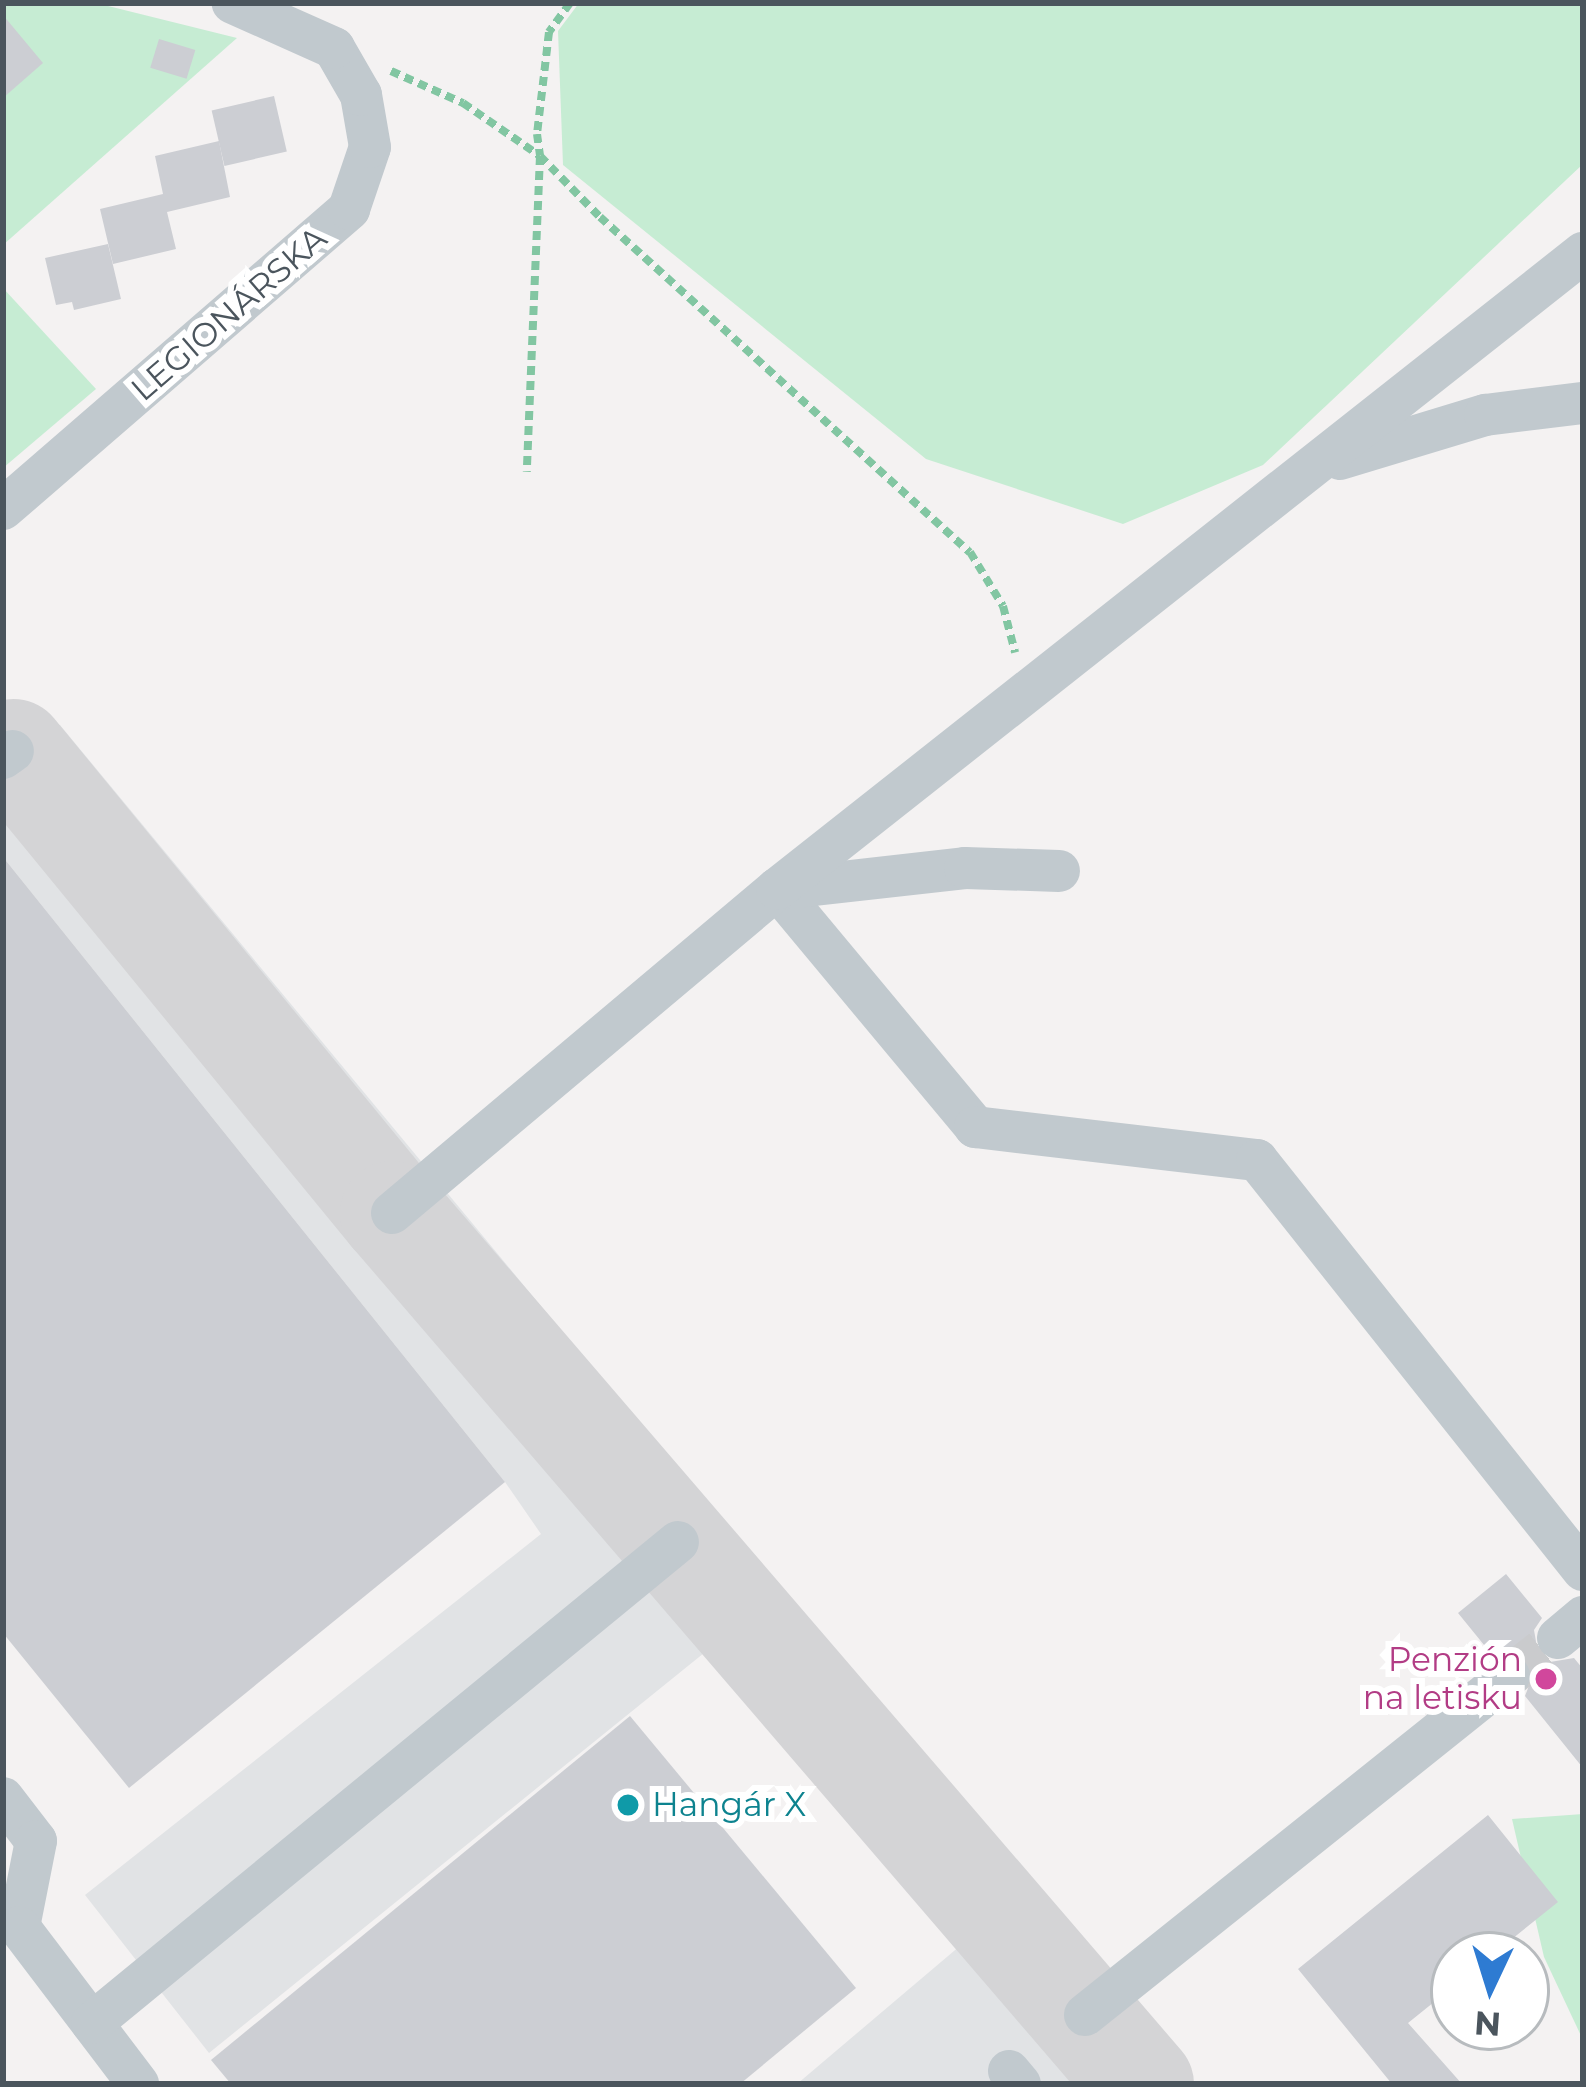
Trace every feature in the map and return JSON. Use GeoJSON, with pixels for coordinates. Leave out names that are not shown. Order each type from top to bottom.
{"type":"FeatureCollection","features":[{"type":"Feature","properties":{"kind":"street","name":"LEGIONÁRSKA"},"geometry":{"type":"LineString","coordinates":[[3,508],[349,209],[370,147],[362,94],[334,48],[233,3]]}},
{"type":"Feature","properties":{"kind":"street"},"geometry":{"type":"LineString","coordinates":[[392,1213],[777,889],[1583,253]]}},
{"type":"Feature","properties":{"kind":"street"},"geometry":{"type":"LineString","coordinates":[[1305,472],[1382,443],[1485,415],[1583,403]]}},
{"type":"Feature","properties":{"kind":"street"},"geometry":{"type":"LineString","coordinates":[[777,889],[965,868],[1059,871]]}},
{"type":"Feature","properties":{"kind":"street"},"geometry":{"type":"LineString","coordinates":[[777,889],[975,1127],[1257,1160],[1583,1570]]}},
{"type":"Feature","properties":{"kind":"street"},"geometry":{"type":"LineString","coordinates":[[92,2023],[678,1542]]}},
{"type":"Feature","properties":{"kind":"street"},"geometry":{"type":"LineString","coordinates":[[1085,2015],[1509,1676]]}},
{"type":"Feature","properties":{"kind":"street"},"geometry":{"type":"LineString","coordinates":[[3,1798],[36,1841],[19,1927],[138,2084]]}},
{"type":"Feature","properties":{"kind":"path"},"geometry":{"type":"LineString","coordinates":[[527,472],[540,156],[537,134],[549,32],[570,3]]}},
{"type":"Feature","properties":{"kind":"path"},"geometry":{"type":"LineString","coordinates":[[463,103],[540,156],[600,217],[970,552],[1004,606],[1015,652],[1008,707]]}},
{"type":"Feature","properties":{"kind":"shaded area"},"geometry":{"type":"Polygon","coordinates":[[[60,725],[1159,2053],[1121,2084],[797,2084],[974,1934],[730,1632],[209,2053],[85,1895],[541,1534],[505,1482],[3,857],[3,776],[60,725]]]}},
{"type":"Feature","properties":{"kind":"green space"},"geometry":{"type":"Polygon","coordinates":[[[3,3],[96,3],[237,38],[3,245],[3,3]]]}},
{"type":"Feature","properties":{"kind":"green space"},"geometry":{"type":"Polygon","coordinates":[[[579,3],[1583,3],[1583,164],[1263,465],[1123,524],[926,459],[563,165],[558,31],[579,3]]]}},
{"type":"Feature","properties":{"kind":"green space"},"geometry":{"type":"Polygon","coordinates":[[[3,288],[96,389],[3,468],[3,288]]]}},
{"type":"Feature","properties":{"kind":"green space"},"geometry":{"type":"Polygon","coordinates":[[[1583,1814],[1583,2040],[1550,1970],[1550,1931],[1538,1931],[1512,1819],[1583,1814]]]}},
{"type":"Feature","properties":{"kind":"building"},"geometry":{"type":"Polygon","coordinates":[[[3,15],[43,63],[3,98],[3,15]]]}},
{"type":"Feature","properties":{"kind":"building"},"geometry":{"type":"Polygon","coordinates":[[[159,39],[195,50],[187,79],[150,68],[159,39]]]}},
{"type":"Feature","properties":{"kind":"building"},"geometry":{"type":"Polygon","coordinates":[[[274,96],[287,152],[224,166],[212,110],[274,96]]]}},
{"type":"Feature","properties":{"kind":"building"},"geometry":{"type":"Polygon","coordinates":[[[219,141],[230,197],[167,212],[176,249],[113,264],[100,209],[163,194],[155,156],[219,141]]]}},
{"type":"Feature","properties":{"kind":"building"},"geometry":{"type":"Polygon","coordinates":[[[108,244],[121,299],[74,310],[72,302],[56,305],[45,258],[108,244]]]}},
{"type":"Feature","properties":{"kind":"building"},"geometry":{"type":"Polygon","coordinates":[[[3,857],[505,1482],[129,1788],[3,1633],[3,857]]]}},
{"type":"Feature","properties":{"kind":"building"},"geometry":{"type":"Polygon","coordinates":[[[1506,1574],[1542,1618],[1534,1630],[1538,1653],[1550,1662],[1574,1658],[1583,1669],[1583,1768],[1525,1696],[1534,1673],[1528,1659],[1506,1651],[1493,1656],[1458,1613],[1506,1574]]]}},
{"type":"Feature","properties":{"kind":"building"},"geometry":{"type":"Polygon","coordinates":[[[630,1716],[856,1988],[740,2084],[231,2084],[211,2060],[630,1716]]]}},
{"type":"Feature","properties":{"kind":"building"},"geometry":{"type":"Polygon","coordinates":[[[1488,1815],[1558,1902],[1522,1931],[1430,1931],[1430,2005],[1408,2023],[1462,2084],[1392,2084],[1298,1969],[1488,1815]]]}},
{"type":"Feature","properties":{"kind":"taxiway"},"geometry":{"type":"LineString","coordinates":[[13,751],[392,1213],[1141,2084]]}},
{"type":"Feature","properties":{"kind":"tunnel"},"geometry":{"type":"LineString","coordinates":[[1509,1676],[1558,1638]]}},
{"type":"Feature","properties":{"kind":"place","name":"Penzión na letisku"},"geometry":{"type":"Point","coordinates":[1546,1679]}},
{"type":"Feature","properties":{"kind":"place","name":"Hangár X"},"geometry":{"type":"Point","coordinates":[628,1805]}}]}
